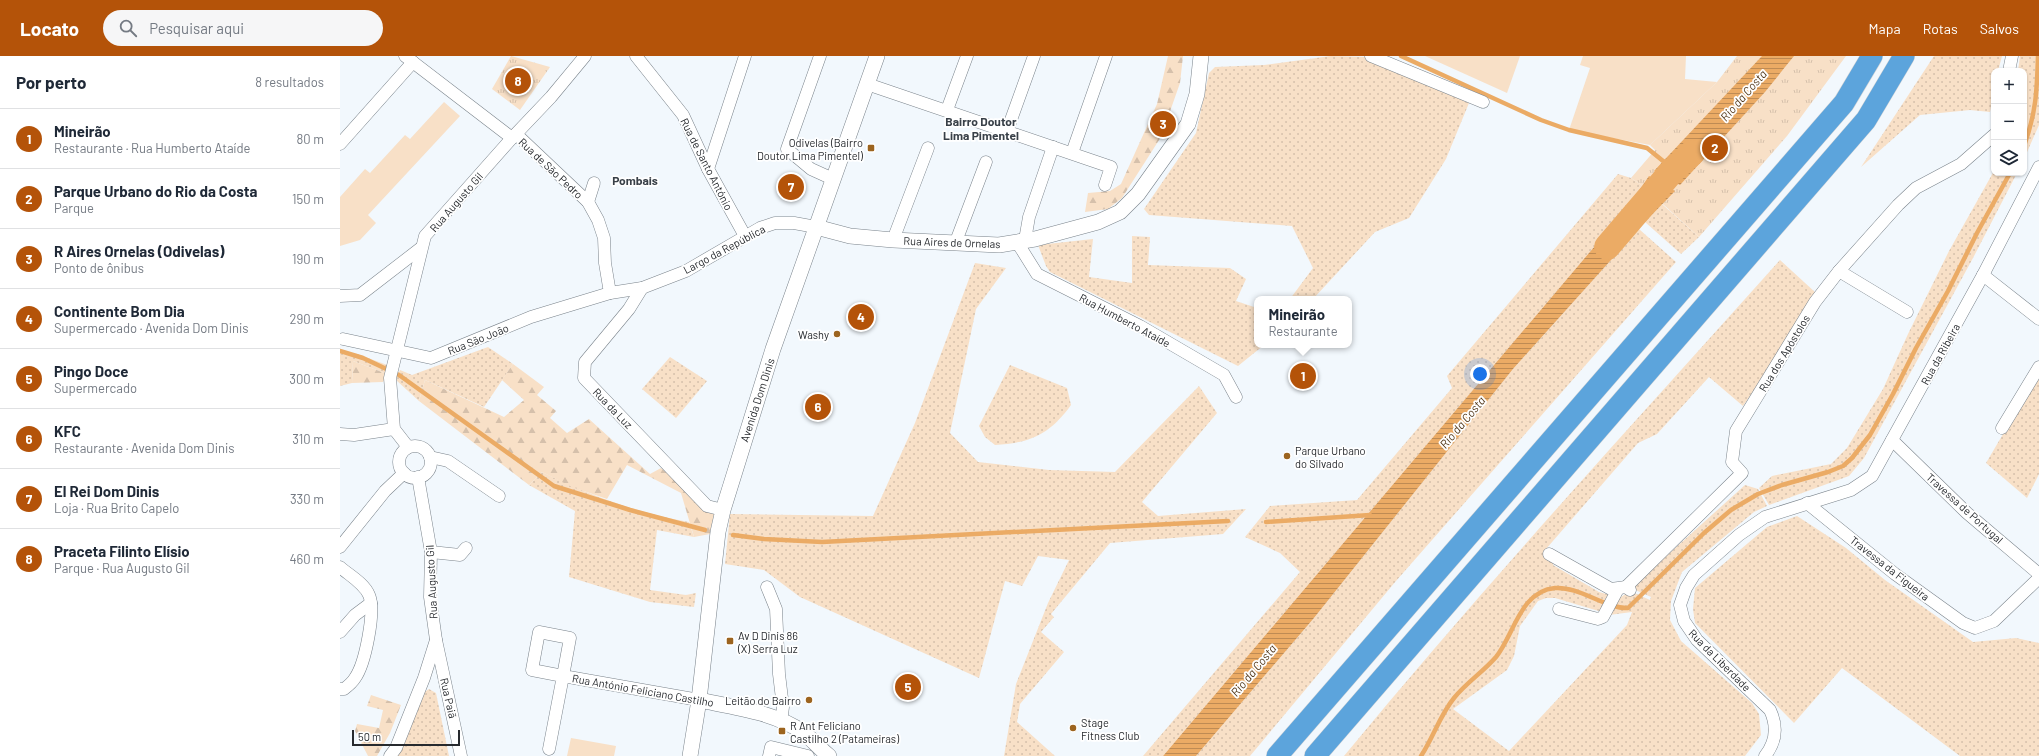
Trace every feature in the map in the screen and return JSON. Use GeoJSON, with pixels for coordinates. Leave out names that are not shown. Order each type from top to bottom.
{"type":"FeatureCollection","features":[{"type":"Feature","properties":{"kind":"highway"},"geometry":{"type":"LineString","coordinates":[[1277,756],[1844,103],[1872,56]]}},
{"type":"Feature","properties":{"kind":"highway"},"geometry":{"type":"LineString","coordinates":[[1315,756],[1866,120],[1904,56]]}},
{"type":"Feature","properties":{"kind":"street","name":"Rua Augusto Gil"},"geometry":{"type":"LineString","coordinates":[[394,429],[392,373],[425,236],[585,56]]}},
{"type":"Feature","properties":{"kind":"street","name":"Rua de Santo António"},"geometry":{"type":"LineString","coordinates":[[636,56],[683,115],[708,169],[745,236]]}},
{"type":"Feature","properties":{"kind":"street"},"geometry":{"type":"LineString","coordinates":[[708,169],[745,56]]}},
{"type":"Feature","properties":{"kind":"street"},"geometry":{"type":"LineString","coordinates":[[820,56],[787,149],[811,169],[833,178]]}},
{"type":"Feature","properties":{"kind":"street","name":"Avenida Dom Dinis"},"geometry":{"type":"LineString","coordinates":[[690,756],[699,700],[718,532],[723,510],[772,354],[876,56]]}},
{"type":"Feature","properties":{"kind":"street"},"geometry":{"type":"LineString","coordinates":[[947,110],[966,56]]}},
{"type":"Feature","properties":{"kind":"street"},"geometry":{"type":"LineString","coordinates":[[1007,131],[1034,56]]}},
{"type":"Feature","properties":{"kind":"street"},"geometry":{"type":"LineString","coordinates":[[1072,154],[1106,56]]}},
{"type":"Feature","properties":{"kind":"street","name":"Rua Aires de Ornelas"},"geometry":{"type":"LineString","coordinates":[[816,228],[850,236],[892,240],[999,245],[1098,222],[1120,212],[1138,194],[1188,124],[1197,94],[1201,56]]}},
{"type":"Feature","properties":{"kind":"street"},"geometry":{"type":"LineString","coordinates":[[1371,56],[1483,102]]}},
{"type":"Feature","properties":{"kind":"street"},"geometry":{"type":"LineString","coordinates":[[2010,68],[2012,56]]}},
{"type":"Feature","properties":{"kind":"street","name":"Rua de São Pedro"},"geometry":{"type":"LineString","coordinates":[[409,59],[514,136],[588,202],[598,220],[604,238],[605,263],[610,292]]}},
{"type":"Feature","properties":{"kind":"street"},"geometry":{"type":"LineString","coordinates":[[340,144],[400,80],[409,59]]}},
{"type":"Feature","properties":{"kind":"street"},"geometry":{"type":"LineString","coordinates":[[867,84],[1112,167],[1105,185]]}},
{"type":"Feature","properties":{"kind":"street","name":"Rua dos Apóstolos"},"geometry":{"type":"LineString","coordinates":[[1622,591],[1742,473],[1732,462],[1736,432],[1815,302],[1839,271],[1876,228],[1916,188],[1961,164],[1991,138]]}},
{"type":"Feature","properties":{"kind":"street"},"geometry":{"type":"LineString","coordinates":[[1021,241],[1053,147]]}},
{"type":"Feature","properties":{"kind":"street"},"geometry":{"type":"LineString","coordinates":[[892,240],[928,148]]}},
{"type":"Feature","properties":{"kind":"street"},"geometry":{"type":"LineString","coordinates":[[956,244],[986,162]]}},
{"type":"Feature","properties":{"kind":"street","name":"Rua da Ribeira"},"geometry":{"type":"LineString","coordinates":[[1808,503],[1851,490],[1872,476],[1984,275],[2039,167]]}},
{"type":"Feature","properties":{"kind":"street"},"geometry":{"type":"LineString","coordinates":[[588,202],[594,183]]}},
{"type":"Feature","properties":{"kind":"street","name":"Largo da República"},"geometry":{"type":"LineString","coordinates":[[610,292],[642,288],[686,271],[745,236],[760,228],[775,223],[794,223],[816,228]]}},
{"type":"Feature","properties":{"kind":"street","name":"Rua Humberto Ataíde"},"geometry":{"type":"LineString","coordinates":[[1021,241],[1037,274],[1140,326],[1224,375],[1236,397]]}},
{"type":"Feature","properties":{"kind":"street"},"geometry":{"type":"LineString","coordinates":[[340,296],[360,295],[421,248]]}},
{"type":"Feature","properties":{"kind":"street"},"geometry":{"type":"LineString","coordinates":[[1839,271],[1907,312]]}},
{"type":"Feature","properties":{"kind":"street"},"geometry":{"type":"LineString","coordinates":[[1984,275],[2039,319]]}},
{"type":"Feature","properties":{"kind":"street","name":"Rua da Luz"},"geometry":{"type":"LineString","coordinates":[[642,288],[629,310],[585,362],[584,378],[707,506],[723,510]]}},
{"type":"Feature","properties":{"kind":"street","name":"Rua São João"},"geometry":{"type":"LineString","coordinates":[[343,339],[431,358],[531,317],[610,292]]}},
{"type":"Feature","properties":{"kind":"street"},"geometry":{"type":"LineString","coordinates":[[2002,428],[2039,367]]}},
{"type":"Feature","properties":{"kind":"street"},"geometry":{"type":"LineString","coordinates":[[340,434],[354,435],[394,429],[408,447]]}},
{"type":"Feature","properties":{"kind":"street","name":"Travessa de Portugal"},"geometry":{"type":"LineString","coordinates":[[1892,440],[1967,513],[2039,574]]}},
{"type":"Feature","properties":{"kind":"street"},"geometry":{"type":"LineString","coordinates":[[413,446],[423,448],[430,457],[430,467],[423,475],[418,477],[410,477],[404,473],[399,464],[401,454],[408,447],[413,446]]}},
{"type":"Feature","properties":{"kind":"street"},"geometry":{"type":"LineString","coordinates":[[430,457],[448,461],[499,496]]}},
{"type":"Feature","properties":{"kind":"street"},"geometry":{"type":"LineString","coordinates":[[340,547],[385,491],[404,473]]}},
{"type":"Feature","properties":{"kind":"street","name":"Rua Augusto Gil"},"geometry":{"type":"LineString","coordinates":[[418,477],[431,552],[430,597],[436,640]]}},
{"type":"Feature","properties":{"kind":"street","name":"Travessa da Figueira"},"geometry":{"type":"LineString","coordinates":[[1808,503],[1895,574],[1963,623],[1975,628],[1994,621],[2039,578]]}},
{"type":"Feature","properties":{"kind":"street","name":"Rua da Liberdade"},"geometry":{"type":"LineString","coordinates":[[1765,756],[1771,746],[1775,732],[1770,710],[1692,635],[1684,621],[1680,605],[1686,588],[1694,575],[1739,535],[1765,517],[1808,503]]}},
{"type":"Feature","properties":{"kind":"street"},"geometry":{"type":"LineString","coordinates":[[431,552],[460,555],[466,548]]}},
{"type":"Feature","properties":{"kind":"street"},"geometry":{"type":"LineString","coordinates":[[1549,554],[1611,589],[1622,591],[1603,617],[1598,619],[1559,609]]}},
{"type":"Feature","properties":{"kind":"street"},"geometry":{"type":"LineString","coordinates":[[340,567],[364,588],[369,595],[371,604],[370,626],[360,666],[350,685],[344,689],[340,689]]}},
{"type":"Feature","properties":{"kind":"street"},"geometry":{"type":"LineString","coordinates":[[767,587],[776,609],[778,674],[783,707],[782,722]]}},
{"type":"Feature","properties":{"kind":"street"},"geometry":{"type":"LineString","coordinates":[[340,632],[355,615],[371,604]]}},
{"type":"Feature","properties":{"kind":"street"},"geometry":{"type":"LineString","coordinates":[[390,756],[396,748],[424,678],[436,640]]}},
{"type":"Feature","properties":{"kind":"street","name":"Rua Paiã"},"geometry":{"type":"LineString","coordinates":[[436,640],[461,756]]}},
{"type":"Feature","properties":{"kind":"street","name":"Rua António Feliciano Castilho"},"geometry":{"type":"LineString","coordinates":[[549,749],[563,676],[699,700],[758,714],[782,722],[803,733],[828,756]]}},
{"type":"Feature","properties":{"kind":"street"},"geometry":{"type":"LineString","coordinates":[[769,756],[771,747],[808,756]]}},
{"type":"Feature","properties":{"kind":"green space"},"geometry":{"type":"Polygon","coordinates":[[[511,56],[550,67],[520,110],[492,89],[511,56]]]}},
{"type":"Feature","properties":{"kind":"green space"},"geometry":{"type":"Polygon","coordinates":[[[1168,56],[1183,56],[1180,83],[1161,137],[1122,198],[1108,209],[1085,212],[1088,193],[1110,191],[1121,184],[1157,104],[1168,56]]]}},
{"type":"Feature","properties":{"kind":"green space"},"geometry":{"type":"Polygon","coordinates":[[[1331,56],[1365,57],[1469,103],[1446,159],[1409,218],[1375,232],[1316,296],[1292,296],[1313,268],[1292,226],[1149,215],[1144,209],[1196,133],[1209,73],[1215,67],[1264,65],[1331,56]]]}},
{"type":"Feature","properties":{"kind":"green space"},"geometry":{"type":"Polygon","coordinates":[[[1425,56],[1520,56],[1507,93],[1425,56]]]}},
{"type":"Feature","properties":{"kind":"green space"},"geometry":{"type":"Polygon","coordinates":[[[1583,56],[1686,56],[1685,79],[1717,82],[1650,145],[1569,130],[1590,68],[1580,65],[1583,56]]]}},
{"type":"Feature","properties":{"kind":"green space"},"geometry":{"type":"Polygon","coordinates":[[[1737,56],[1846,56],[1787,136],[1699,237],[1643,186],[1631,178],[1655,150],[1650,145],[1717,82],[1737,56]]]}},
{"type":"Feature","properties":{"kind":"green space"},"geometry":{"type":"Polygon","coordinates":[[[1934,56],[2002,56],[1999,68],[1991,68],[1990,112],[1970,110],[1920,115],[1861,167],[1934,56]]]}},
{"type":"Feature","properties":{"kind":"green space"},"geometry":{"type":"Polygon","coordinates":[[[2020,56],[2039,56],[2039,125],[2027,152],[2027,68],[2018,68],[2020,56]]]}},
{"type":"Feature","properties":{"kind":"green space"},"geometry":{"type":"Polygon","coordinates":[[[444,102],[460,116],[368,215],[376,223],[360,240],[340,246],[340,197],[365,169],[370,173],[405,135],[410,139],[444,102]]]}},
{"type":"Feature","properties":{"kind":"green space"},"geometry":{"type":"Polygon","coordinates":[[[1618,174],[1631,178],[1643,186],[1628,207],[1163,756],[1143,756],[1300,572],[1280,553],[1245,537],[1270,506],[1357,500],[1452,388],[1447,376],[1618,174]]]}},
{"type":"Feature","properties":{"kind":"green space"},"geometry":{"type":"Polygon","coordinates":[[[1991,176],[2015,176],[1973,258],[1864,458],[1849,476],[1769,505],[1759,488],[1772,476],[1831,464],[1847,448],[1883,389],[1949,251],[1991,176]]]}},
{"type":"Feature","properties":{"kind":"green space"},"geometry":{"type":"Polygon","coordinates":[[[1662,204],[1699,237],[1681,254],[1645,222],[1662,204]]]}},
{"type":"Feature","properties":{"kind":"green space"},"geometry":{"type":"Polygon","coordinates":[[[1639,229],[1676,262],[1396,581],[1250,756],[1196,756],[1314,618],[1513,369],[1639,229]]]}},
{"type":"Feature","properties":{"kind":"green space"},"geometry":{"type":"Polygon","coordinates":[[[1132,236],[1150,237],[1148,265],[1230,268],[1246,279],[1236,301],[1254,307],[1254,348],[1260,348],[1238,366],[1050,272],[1046,266],[1038,245],[1093,239],[1089,277],[1132,283],[1132,236]]]}},
{"type":"Feature","properties":{"kind":"green space"},"geometry":{"type":"Polygon","coordinates":[[[1780,260],[1816,293],[1785,345],[1743,406],[1709,377],[1657,434],[1638,443],[1546,549],[1557,554],[1553,565],[1599,592],[1610,595],[1602,612],[1555,598],[1546,598],[1538,601],[1520,626],[1514,656],[1507,670],[1453,709],[1509,751],[1627,625],[1632,612],[1609,615],[1618,599],[1630,591],[1650,600],[1651,597],[1631,588],[1745,485],[1758,489],[1767,506],[1754,512],[1682,572],[1671,601],[1670,620],[1681,641],[1752,703],[1759,714],[1761,735],[1745,756],[1344,756],[1451,630],[1614,444],[1780,260]]]}},
{"type":"Feature","properties":{"kind":"green space"},"geometry":{"type":"Polygon","coordinates":[[[975,263],[1006,268],[976,309],[950,433],[978,462],[1049,470],[1115,472],[1199,386],[1217,413],[1142,502],[1158,516],[1246,509],[1223,534],[1110,543],[1051,614],[1054,617],[1041,632],[1064,652],[1020,704],[1017,722],[1055,756],[1004,756],[1016,684],[1048,603],[1069,560],[1038,556],[1022,586],[1005,581],[979,678],[800,597],[764,570],[725,564],[730,514],[873,516],[915,423],[975,263]]]}},
{"type":"Feature","properties":{"kind":"green space"},"geometry":{"type":"Polygon","coordinates":[[[488,347],[513,364],[484,407],[425,380],[419,401],[396,380],[400,370],[412,375],[488,347]]]}},
{"type":"Feature","properties":{"kind":"green space"},"geometry":{"type":"Polygon","coordinates":[[[340,351],[357,354],[390,366],[387,374],[353,361],[352,383],[340,386],[340,351]]]}},
{"type":"Feature","properties":{"kind":"green space"},"geometry":{"type":"Polygon","coordinates":[[[670,357],[707,381],[676,418],[642,389],[670,357]]]}},
{"type":"Feature","properties":{"kind":"green space"},"geometry":{"type":"Polygon","coordinates":[[[353,361],[387,374],[383,382],[352,383],[353,361]]]}},
{"type":"Feature","properties":{"kind":"green space"},"geometry":{"type":"Polygon","coordinates":[[[513,364],[544,387],[537,395],[556,411],[550,418],[567,433],[589,419],[650,474],[661,468],[714,514],[710,534],[694,537],[681,493],[627,465],[607,499],[572,487],[542,472],[529,485],[419,401],[425,380],[504,417],[524,400],[502,380],[513,364]]]}},
{"type":"Feature","properties":{"kind":"green space"},"geometry":{"type":"Polygon","coordinates":[[[1010,365],[1067,388],[1071,405],[1055,423],[1039,435],[1019,442],[995,445],[985,437],[979,426],[1010,365]]]}},
{"type":"Feature","properties":{"kind":"green space"},"geometry":{"type":"Polygon","coordinates":[[[2039,373],[2039,474],[2027,498],[1986,463],[2039,373]]]}},
{"type":"Feature","properties":{"kind":"green space"},"geometry":{"type":"Polygon","coordinates":[[[542,472],[595,496],[651,514],[689,522],[694,537],[657,530],[650,590],[686,595],[696,593],[694,607],[650,602],[569,577],[575,511],[529,485],[542,472]]]}},
{"type":"Feature","properties":{"kind":"green space"},"geometry":{"type":"Polygon","coordinates":[[[1797,516],[1846,548],[1885,580],[1973,642],[2016,638],[2039,643],[2039,756],[1960,756],[1842,668],[1794,723],[1695,623],[1693,609],[1695,588],[1767,527],[1797,516]]]}},
{"type":"Feature","properties":{"kind":"green space"},"geometry":{"type":"Polygon","coordinates":[[[429,689],[436,693],[449,756],[396,756],[423,693],[429,689]]]}},
{"type":"Feature","properties":{"kind":"green space"},"geometry":{"type":"Polygon","coordinates":[[[371,695],[401,705],[390,733],[377,756],[368,756],[355,731],[357,724],[379,728],[383,710],[367,706],[371,695]]]}},
{"type":"Feature","properties":{"kind":"green space"},"geometry":{"type":"Polygon","coordinates":[[[571,738],[616,746],[614,756],[567,756],[571,738]]]}},
{"type":"Feature","properties":{"kind":"water"},"geometry":{"type":"Polygon","coordinates":[[[1762,56],[1794,56],[1765,92],[1680,185],[1654,171],[1762,56]]]}},
{"type":"Feature","properties":{"kind":"water"},"geometry":{"type":"Polygon","coordinates":[[[1649,176],[1675,191],[1645,222],[1628,207],[1649,176]]]}},
{"type":"Feature","properties":{"kind":"water"},"geometry":{"type":"Polygon","coordinates":[[[1622,214],[1639,229],[1513,369],[1314,618],[1196,756],[1163,756],[1622,214]]]}},
{"type":"Feature","properties":{"kind":"waterway"},"geometry":{"type":"LineString","coordinates":[[1401,56],[1541,120],[1569,130],[1647,148],[1668,165]]}},
{"type":"Feature","properties":{"kind":"waterway"},"geometry":{"type":"LineString","coordinates":[[2026,140],[2035,102],[2038,56]]}},
{"type":"Feature","properties":{"kind":"waterway","name":"Rio da Costa"},"geometry":{"type":"LineString","coordinates":[[1607,247],[1673,170],[1692,153]]}},
{"type":"Feature","properties":{"kind":"waterway"},"geometry":{"type":"LineString","coordinates":[[1421,756],[1449,705],[1464,687],[1496,657],[1519,615],[1534,597],[1543,591],[1555,588],[1564,588],[1611,605],[1628,608],[1704,533],[1731,510],[1758,494],[1782,485],[1828,472],[1843,466],[1852,458],[1870,435],[1893,394],[2008,176]]}},
{"type":"Feature","properties":{"kind":"waterway"},"geometry":{"type":"LineString","coordinates":[[340,351],[363,358],[399,375],[554,486],[630,510],[705,530]]}},
{"type":"Feature","properties":{"kind":"waterway"},"geometry":{"type":"LineString","coordinates":[[1266,522],[1370,515]]}},
{"type":"Feature","properties":{"kind":"waterway"},"geometry":{"type":"LineString","coordinates":[[733,535],[764,539],[822,542],[1228,521]]}},
{"type":"Feature","properties":{"kind":"place","name":"Praceta Filinto Elísio"},"geometry":{"type":"Point","coordinates":[518,81]}},
{"type":"Feature","properties":{"kind":"place","name":"R Aires Ornelas (Odivelas)"},"geometry":{"type":"Point","coordinates":[1163,124]}},
{"type":"Feature","properties":{"kind":"place","name":"Odivelas (Bairro Doutor Lima Pimentel)"},"geometry":{"type":"Point","coordinates":[871,148]}},
{"type":"Feature","properties":{"kind":"place","name":"Parque Urbano do Rio da Costa"},"geometry":{"type":"Point","coordinates":[1715,148]}},
{"type":"Feature","properties":{"kind":"place","name":"El Rei Dom Dinis"},"geometry":{"type":"Point","coordinates":[791,187]}},
{"type":"Feature","properties":{"kind":"place","name":"Continente Bom Dia"},"geometry":{"type":"Point","coordinates":[861,317]}},
{"type":"Feature","properties":{"kind":"place","name":"Washy"},"geometry":{"type":"Point","coordinates":[837,334]}},
{"type":"Feature","properties":{"kind":"place","name":"Mineirão"},"geometry":{"type":"Point","coordinates":[1303,376]}},
{"type":"Feature","properties":{"kind":"place","name":"KFC"},"geometry":{"type":"Point","coordinates":[818,407]}},
{"type":"Feature","properties":{"kind":"place","name":"Parque Urbano do Silvado"},"geometry":{"type":"Point","coordinates":[1287,456]}},
{"type":"Feature","properties":{"kind":"place","name":"Av D Dinis 86 (X) Serra Luz"},"geometry":{"type":"Point","coordinates":[730,641]}},
{"type":"Feature","properties":{"kind":"place","name":"Pingo Doce"},"geometry":{"type":"Point","coordinates":[908,687]}},
{"type":"Feature","properties":{"kind":"place","name":"Leitão do Bairro"},"geometry":{"type":"Point","coordinates":[809,700]}},
{"type":"Feature","properties":{"kind":"place","name":"Stage Fitness Club"},"geometry":{"type":"Point","coordinates":[1073,728]}},
{"type":"Feature","properties":{"kind":"place","name":"R Ant Feliciano Castilho 2 (Patameiras)"},"geometry":{"type":"Point","coordinates":[782,731]}},
{"type":"Feature","properties":{"kind":"district","name":"Bairro Doutor Lima Pimentel"},"geometry":{"type":"Point","coordinates":[981,128]}},
{"type":"Feature","properties":{"kind":"district","name":"Pombais"},"geometry":{"type":"Point","coordinates":[635,180]}}]}
